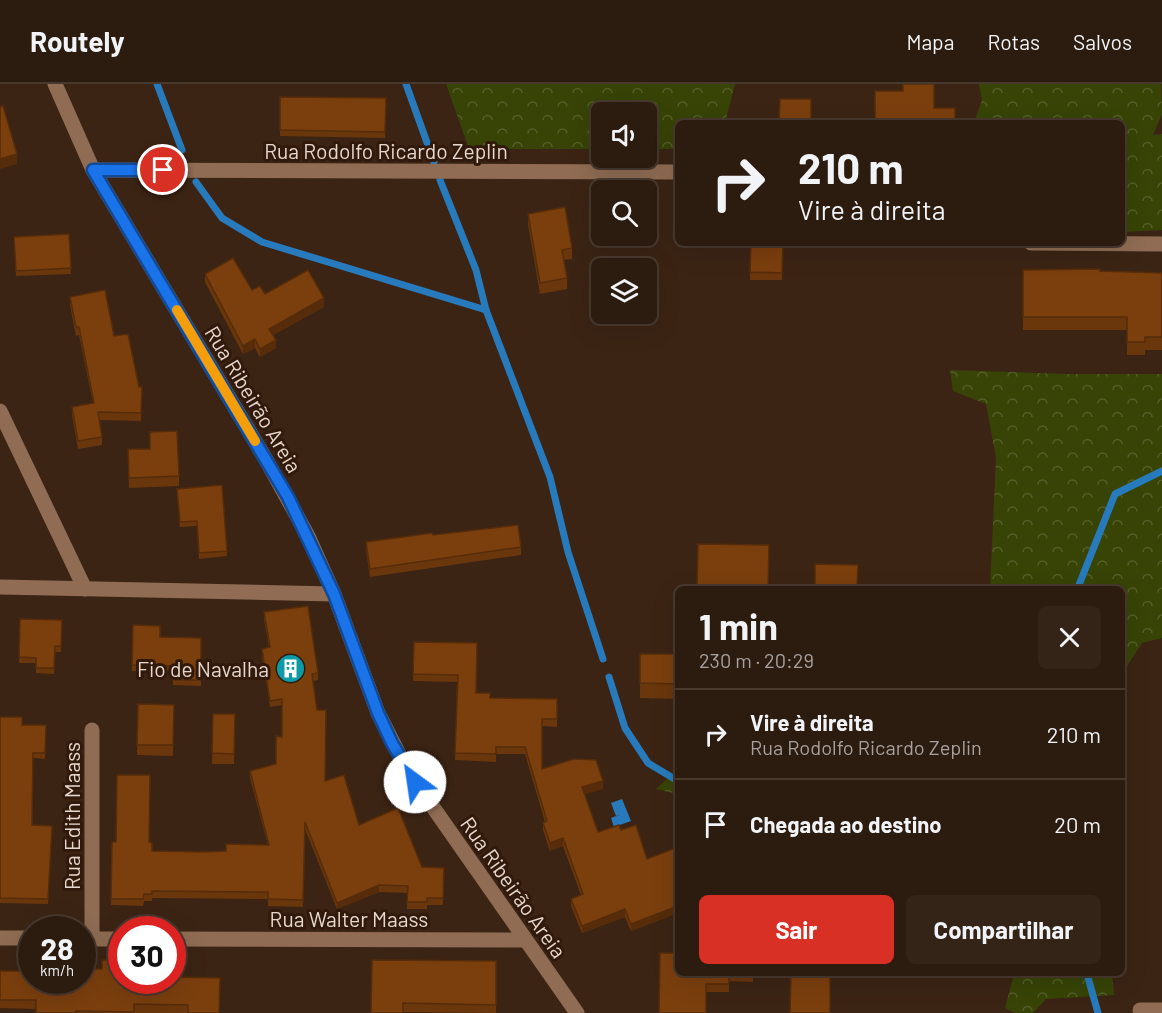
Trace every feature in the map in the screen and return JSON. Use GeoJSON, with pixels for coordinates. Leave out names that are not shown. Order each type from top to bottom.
{"type":"FeatureCollection","features":[{"type":"Feature","properties":{"kind":"street","name":"Rua Ribeirão Areia"},"geometry":{"type":"LineString","coordinates":[[55,84],[93,170],[288,497],[334,594],[368,690],[402,761],[577,1013]]}},
{"type":"Feature","properties":{"kind":"street","name":"Rua Rodolfo Ricardo Zeplin"},"geometry":{"type":"LineString","coordinates":[[93,170],[675,172]]}},
{"type":"Feature","properties":{"kind":"street"},"geometry":{"type":"LineString","coordinates":[[1125,244],[1162,244]]}},
{"type":"Feature","properties":{"kind":"street"},"geometry":{"type":"LineString","coordinates":[[0,411],[85,589]]}},
{"type":"Feature","properties":{"kind":"street"},"geometry":{"type":"LineString","coordinates":[[0,587],[334,594]]}},
{"type":"Feature","properties":{"kind":"street","name":"Rua Edith Maass"},"geometry":{"type":"LineString","coordinates":[[88,916],[92,730]]}},
{"type":"Feature","properties":{"kind":"street"},"geometry":{"type":"LineString","coordinates":[[0,938],[18,938]]}},
{"type":"Feature","properties":{"kind":"street","name":"Rua Walter Maass"},"geometry":{"type":"LineString","coordinates":[[186,939],[525,939]]}},
{"type":"Feature","properties":{"kind":"street"},"geometry":{"type":"LineString","coordinates":[[1140,1010],[1162,1010]]}},
{"type":"Feature","properties":{"kind":"green space"},"geometry":{"type":"Polygon","coordinates":[[[446,84],[735,84],[726,120],[675,120],[675,149],[657,149],[657,102],[591,102],[591,149],[469,149],[446,84]]]}},
{"type":"Feature","properties":{"kind":"green space"},"geometry":{"type":"Polygon","coordinates":[[[979,84],[1161,84],[1162,114],[1153,135],[1162,134],[1162,230],[1125,232],[1125,120],[975,120],[982,100],[979,84]]]}},
{"type":"Feature","properties":{"kind":"green space"},"geometry":{"type":"Polygon","coordinates":[[[950,370],[1162,374],[1162,638],[1142,643],[1125,669],[1125,586],[990,586],[996,458],[986,404],[953,391],[950,370]]]}},
{"type":"Feature","properties":{"kind":"green space"},"geometry":{"type":"Polygon","coordinates":[[[675,776],[675,793],[656,789],[669,777],[675,776]]]}},
{"type":"Feature","properties":{"kind":"green space"},"geometry":{"type":"Polygon","coordinates":[[[1013,976],[1112,976],[1114,995],[1046,999],[1033,1013],[1015,1013],[1005,1008],[1013,976]]]}},
{"type":"Feature","properties":{"kind":"water"},"geometry":{"type":"Polygon","coordinates":[[[622,799],[631,821],[614,827],[611,818],[616,816],[611,803],[622,799]]]}},
{"type":"Feature","properties":{"kind":"building"},"geometry":{"type":"Polygon","coordinates":[[[903,84],[934,84],[934,108],[955,108],[955,120],[875,120],[875,91],[903,91],[903,84]]]}},
{"type":"Feature","properties":{"kind":"building"},"geometry":{"type":"Polygon","coordinates":[[[280,97],[386,98],[385,132],[280,130],[280,97]]]}},
{"type":"Feature","properties":{"kind":"building"},"geometry":{"type":"Polygon","coordinates":[[[780,99],[811,99],[811,120],[779,120],[780,99]]]}},
{"type":"Feature","properties":{"kind":"building"},"geometry":{"type":"Polygon","coordinates":[[[3,106],[17,154],[0,159],[0,107],[3,106]]]}},
{"type":"Feature","properties":{"kind":"building"},"geometry":{"type":"Polygon","coordinates":[[[565,207],[572,248],[562,250],[567,278],[540,283],[528,214],[565,207]]]}},
{"type":"Feature","properties":{"kind":"building"},"geometry":{"type":"Polygon","coordinates":[[[69,234],[71,268],[16,271],[14,237],[69,234]]]}},
{"type":"Feature","properties":{"kind":"building"},"geometry":{"type":"Polygon","coordinates":[[[751,246],[783,246],[782,273],[750,272],[751,246]]]}},
{"type":"Feature","properties":{"kind":"building"},"geometry":{"type":"Polygon","coordinates":[[[233,258],[252,290],[260,286],[265,294],[308,270],[324,298],[269,329],[276,340],[260,349],[255,339],[243,346],[205,274],[233,258]]]}},
{"type":"Feature","properties":{"kind":"building"},"geometry":{"type":"Polygon","coordinates":[[[1100,269],[1100,271],[1162,273],[1162,337],[1145,337],[1145,342],[1127,342],[1127,317],[1023,317],[1023,270],[1100,269]]]}},
{"type":"Feature","properties":{"kind":"building"},"geometry":{"type":"Polygon","coordinates":[[[105,290],[114,336],[128,334],[139,387],[142,387],[141,413],[98,412],[102,437],[78,441],[72,407],[94,403],[79,327],[76,327],[70,297],[105,290]]]}},
{"type":"Feature","properties":{"kind":"building"},"geometry":{"type":"Polygon","coordinates":[[[177,431],[179,476],[129,478],[128,449],[150,449],[150,432],[177,431]]]}},
{"type":"Feature","properties":{"kind":"building"},"geometry":{"type":"Polygon","coordinates":[[[222,485],[227,551],[199,553],[197,521],[180,522],[177,489],[222,485]]]}},
{"type":"Feature","properties":{"kind":"building"},"geometry":{"type":"Polygon","coordinates":[[[518,525],[521,547],[370,569],[366,542],[518,525]]]}},
{"type":"Feature","properties":{"kind":"building"},"geometry":{"type":"Polygon","coordinates":[[[698,544],[769,545],[768,586],[697,585],[698,544]]]}},
{"type":"Feature","properties":{"kind":"building"},"geometry":{"type":"Polygon","coordinates":[[[815,564],[858,565],[857,586],[815,586],[815,564]]]}},
{"type":"Feature","properties":{"kind":"building"},"geometry":{"type":"Polygon","coordinates":[[[308,606],[318,673],[312,674],[317,710],[326,710],[325,781],[344,775],[359,825],[398,808],[422,867],[444,868],[443,898],[427,898],[427,902],[407,902],[408,886],[379,885],[337,903],[305,822],[303,900],[268,899],[268,892],[152,891],[152,894],[144,894],[143,899],[111,899],[112,842],[116,842],[117,775],[150,775],[149,842],[152,843],[152,851],[226,851],[226,844],[269,845],[250,771],[276,764],[276,736],[282,737],[282,699],[270,701],[262,649],[270,647],[264,612],[308,606]]]}},
{"type":"Feature","properties":{"kind":"building"},"geometry":{"type":"Polygon","coordinates":[[[20,619],[62,620],[61,646],[55,646],[54,668],[36,668],[36,658],[19,657],[20,619]]]}},
{"type":"Feature","properties":{"kind":"building"},"geometry":{"type":"Polygon","coordinates":[[[133,625],[160,626],[160,637],[201,638],[201,680],[173,680],[173,666],[132,665],[133,625]]]}},
{"type":"Feature","properties":{"kind":"building"},"geometry":{"type":"Polygon","coordinates":[[[414,642],[477,643],[476,693],[490,693],[490,698],[557,699],[557,719],[542,719],[542,769],[574,759],[596,760],[603,781],[582,787],[598,832],[619,825],[621,830],[636,825],[647,859],[675,848],[675,907],[631,924],[625,909],[582,926],[571,899],[583,894],[563,838],[550,843],[543,823],[547,821],[525,747],[496,747],[496,754],[455,753],[458,675],[413,674],[414,642]]]}},
{"type":"Feature","properties":{"kind":"building"},"geometry":{"type":"Polygon","coordinates":[[[640,654],[675,654],[675,684],[640,683],[640,654]]]}},
{"type":"Feature","properties":{"kind":"building"},"geometry":{"type":"Polygon","coordinates":[[[138,704],[174,705],[173,745],[137,745],[138,704]]]}},
{"type":"Feature","properties":{"kind":"building"},"geometry":{"type":"Polygon","coordinates":[[[213,714],[235,714],[234,754],[212,753],[213,714]]]}},
{"type":"Feature","properties":{"kind":"building"},"geometry":{"type":"Polygon","coordinates":[[[0,717],[22,717],[22,725],[46,725],[45,753],[33,753],[32,825],[52,826],[48,899],[0,898],[0,717]]]}},
{"type":"Feature","properties":{"kind":"building"},"geometry":{"type":"Polygon","coordinates":[[[660,953],[675,953],[675,976],[729,976],[729,984],[706,984],[706,1013],[659,1013],[660,953]]]}},
{"type":"Feature","properties":{"kind":"building"},"geometry":{"type":"Polygon","coordinates":[[[102,960],[108,960],[108,994],[186,994],[186,977],[220,978],[219,1013],[188,1013],[188,1005],[134,1004],[134,1012],[36,1013],[36,1000],[0,1000],[0,971],[18,971],[18,994],[96,994],[96,969],[102,969],[102,960]]]}},
{"type":"Feature","properties":{"kind":"building"},"geometry":{"type":"Polygon","coordinates":[[[372,960],[496,961],[496,1005],[403,1003],[403,1013],[371,1013],[372,960]]]}},
{"type":"Feature","properties":{"kind":"building"},"geometry":{"type":"Polygon","coordinates":[[[791,976],[830,976],[830,1013],[790,1013],[791,976]]]}},
{"type":"Feature","properties":{"kind":"waterway"},"geometry":{"type":"LineString","coordinates":[[157,84],[182,150]]}},
{"type":"Feature","properties":{"kind":"waterway"},"geometry":{"type":"LineString","coordinates":[[406,84],[434,162]]}},
{"type":"Feature","properties":{"kind":"waterway"},"geometry":{"type":"LineString","coordinates":[[440,180],[476,270],[486,310],[550,477],[568,552],[603,659]]}},
{"type":"Feature","properties":{"kind":"waterway"},"geometry":{"type":"LineString","coordinates":[[196,182],[222,218],[262,242],[486,310]]}},
{"type":"Feature","properties":{"kind":"waterway"},"geometry":{"type":"LineString","coordinates":[[1079,586],[1115,494],[1162,471]]}},
{"type":"Feature","properties":{"kind":"waterway"},"geometry":{"type":"LineString","coordinates":[[609,677],[625,728],[648,763],[675,779]]}},
{"type":"Feature","properties":{"kind":"waterway"},"geometry":{"type":"LineString","coordinates":[[1088,976],[1098,1013]]}},
{"type":"Feature","properties":{"kind":"slow traffic"},"geometry":{"type":"LineString","coordinates":[[177,310],[255,441]]}},
{"type":"Feature","properties":{"kind":"place","name":"Fio de Navalha"},"geometry":{"type":"Point","coordinates":[290,668]}},
{"type":"Feature","properties":{"kind":"route"},"geometry":{"type":"LineString","coordinates":[[163,170],[93,170],[288,497],[334,594],[378,713],[392,743],[415,782]]}}]}
